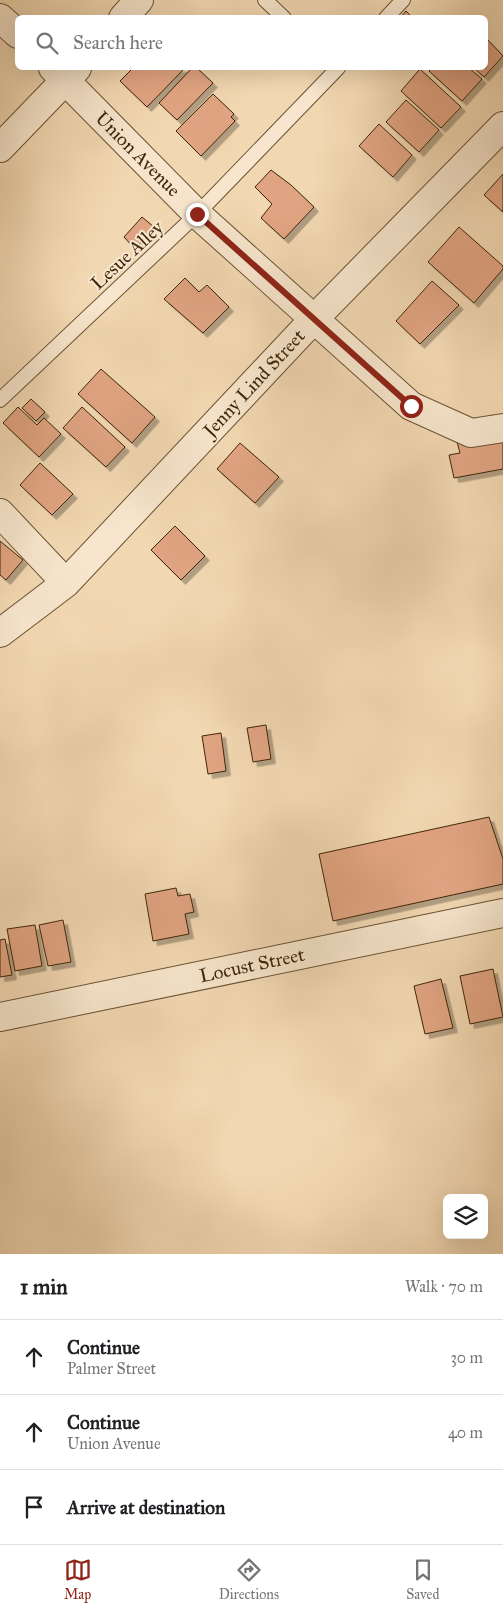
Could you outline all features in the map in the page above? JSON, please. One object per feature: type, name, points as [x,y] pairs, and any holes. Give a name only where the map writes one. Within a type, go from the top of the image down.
[{"type":"street","points":[[126,15],[139,0]]},
{"type":"street","points":[[0,18],[15,31]]},
{"type":"street","points":[[0,148],[65,72]]},
{"type":"street","name":"Union Avenue","points":[[65,72],[197,214],[411,406],[471,433],[503,428]]},
{"type":"street","name":"Jenny Lind Street","points":[[0,633],[66,583],[314,319],[503,126]]},
{"type":"street","points":[[0,513],[66,583]]},
{"type":"street","name":"Locust Street","points":[[0,1017],[503,913]]},
{"type":"lane","points":[[265,0],[281,15]]},
{"type":"lane","points":[[389,15],[403,0]]},
{"type":"lane","name":"Lesue Alley","points":[[0,400],[197,214],[335,70]]},
{"type":"building","points":[[488,40],[503,56],[484,77],[476,70],[488,70]]},
{"type":"building","points":[[131,70],[183,70],[147,107],[120,81]]},
{"type":"building","points":[[190,70],[199,70],[213,83],[177,120],[159,103]]},
{"type":"building","points":[[421,70],[461,107],[441,128],[401,91]]},
{"type":"building","points":[[471,70],[482,79],[462,101],[429,71]]},
{"type":"building","points":[[213,94],[234,114],[231,117],[235,121],[201,156],[176,131]]},
{"type":"building","points":[[406,100],[439,130],[419,152],[386,122]]},
{"type":"building","points":[[379,124],[412,155],[393,177],[359,146]]},
{"type":"building","points":[[271,170],[291,185],[314,207],[284,239],[261,218],[272,204],[255,187]]},
{"type":"building","points":[[503,174],[503,212],[484,195]]},
{"type":"building","points":[[142,217],[154,227],[135,249],[124,237]]},
{"type":"building","points":[[459,227],[503,266],[503,269],[474,303],[428,262]]},
{"type":"building","points":[[185,278],[199,292],[207,285],[229,307],[203,333],[164,299]]},
{"type":"building","points":[[432,281],[459,305],[420,344],[396,321]]},
{"type":"building","points":[[101,369],[155,417],[132,443],[78,394]]},
{"type":"building","points":[[31,399],[45,412],[36,421],[22,408]]},
{"type":"building","points":[[18,407],[37,425],[44,418],[61,434],[39,457],[3,423]]},
{"type":"building","points":[[82,407],[125,447],[106,467],[63,428]]},
{"type":"building","points":[[503,433],[503,469],[454,478],[449,455],[460,453],[457,442]]},
{"type":"building","points":[[240,443],[279,477],[255,503],[217,469]]},
{"type":"building","points":[[40,463],[73,494],[52,515],[20,485]]},
{"type":"building","points":[[175,526],[205,556],[181,580],[151,550]]},
{"type":"building","points":[[0,541],[23,560],[6,580],[0,575]]},
{"type":"building","points":[[266,725],[271,759],[253,762],[247,728]]},
{"type":"building","points":[[221,733],[226,771],[208,774],[202,736]]},
{"type":"building","points":[[489,817],[503,859],[503,884],[333,921],[319,854]]},
{"type":"building","points":[[176,888],[178,896],[190,894],[194,912],[185,914],[189,934],[153,941],[145,894]]},
{"type":"building","points":[[63,920],[71,962],[48,966],[39,925]]},
{"type":"building","points":[[35,925],[42,966],[15,971],[7,929]]},
{"type":"building","points":[[5,939],[12,975],[0,977],[0,940]]},
{"type":"building","points":[[493,969],[503,1017],[470,1024],[460,976]]},
{"type":"building","points":[[441,979],[453,1028],[425,1034],[414,986]]},
{"type":"route","points":[[197,214],[411,406]]}]
